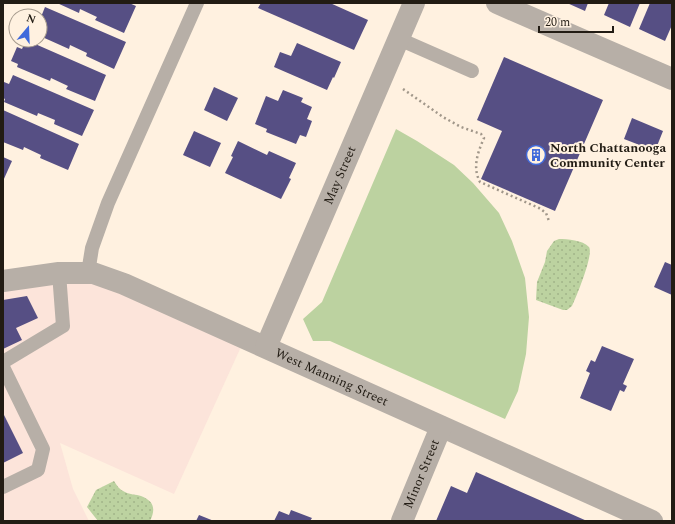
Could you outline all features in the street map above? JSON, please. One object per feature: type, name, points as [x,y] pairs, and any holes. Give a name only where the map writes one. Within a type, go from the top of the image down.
[{"type":"street","name":"May Street","points":[[266,347],[414,3]]},
{"type":"street","points":[[497,3],[672,79]]},
{"type":"street","name":"West Manning Street","points":[[3,281],[60,273],[92,274],[124,284],[652,521]]},
{"type":"street","name":"Minor Street","points":[[402,521],[441,427]]},
{"type":"lane","points":[[88,274],[92,248],[108,203],[198,3]]},
{"type":"lane","points":[[399,39],[472,71]]},
{"type":"lane","points":[[3,362],[63,326],[60,273]]},
{"type":"lane","points":[[3,367],[43,448],[38,470],[3,487]]},
{"type":"path","points":[[399,86],[442,117],[461,127],[481,134],[484,138],[476,164],[477,177],[480,182],[539,208],[546,213],[549,221]]},
{"type":"shaded area","points":[[93,273],[245,338],[174,494],[60,443],[73,489],[89,521],[3,521],[3,281]]},
{"type":"green space","points":[[396,129],[454,165],[473,183],[499,213],[512,241],[525,278],[529,317],[526,354],[518,391],[505,419],[330,341],[313,341],[303,319],[322,302]]},
{"type":"green space","points":[[559,239],[579,241],[589,247],[590,251],[587,267],[580,286],[572,306],[567,310],[563,310],[536,300],[537,282],[545,262],[547,251],[554,241]]},
{"type":"green space","points":[[114,481],[123,491],[149,500],[153,506],[153,513],[150,521],[98,521],[87,507],[96,490]]},
{"type":"building","points":[[57,3],[129,3],[136,6],[124,33],[95,20],[97,17],[80,9],[79,13]]},
{"type":"building","points":[[261,3],[330,3],[368,20],[354,50],[258,8]]},
{"type":"building","points":[[567,3],[588,3],[585,11]]},
{"type":"building","points":[[609,3],[640,3],[630,27],[604,15]]},
{"type":"building","points":[[650,3],[672,3],[672,25],[665,41],[639,29]]},
{"type":"building","points":[[48,8],[126,42],[114,69],[86,56],[87,53],[70,45],[69,49],[48,40]]},
{"type":"building","points":[[297,43],[341,62],[327,90],[274,67],[280,52],[291,56]]},
{"type":"building","points":[[17,48],[44,48],[106,75],[95,101],[66,89],[68,86],[51,78],[50,81],[17,67],[18,64],[11,61]]},
{"type":"building","name":"North Chattanooga Community Center","points":[[504,57],[603,100],[555,211],[481,179],[502,131],[477,120]]},
{"type":"building","points":[[13,75],[94,110],[82,136],[54,124],[55,120],[38,113],[37,116],[4,102],[4,82],[9,84]]},
{"type":"building","points":[[214,87],[238,98],[227,121],[204,110]]},
{"type":"building","points":[[283,90],[303,98],[301,102],[312,107],[307,119],[312,121],[306,137],[300,135],[296,144],[266,132],[267,129],[255,124],[266,96],[278,101]]},
{"type":"building","points":[[3,110],[79,144],[68,170],[40,158],[41,155],[24,147],[23,150],[3,142]]},
{"type":"building","points":[[632,118],[663,131],[655,151],[624,139]]},
{"type":"building","points":[[194,131],[221,143],[210,167],[183,155]]},
{"type":"building","points":[[238,141],[267,155],[269,151],[296,163],[289,178],[291,179],[281,199],[225,173],[233,157],[231,156]]},
{"type":"building","points":[[3,157],[12,161],[3,181]]},
{"type":"building","points":[[665,262],[672,265],[672,295],[654,287]]},
{"type":"building","points":[[27,296],[38,318],[16,328],[22,340],[3,349],[3,300]]},
{"type":"building","points":[[602,346],[634,359],[623,384],[627,386],[624,392],[620,390],[611,411],[580,398],[590,373],[586,371],[591,360],[595,362]]},
{"type":"building","points":[[3,413],[23,453],[3,463]]},
{"type":"building","points":[[476,472],[587,521],[436,521],[451,486],[467,493]]},
{"type":"building","points":[[291,510],[312,518],[310,521],[274,521],[279,511],[289,515]]},
{"type":"building","points":[[199,515],[214,521],[196,521]]},
{"type":"place","name":"North Chattanooga Community Center","points":[[536,155]]}]
